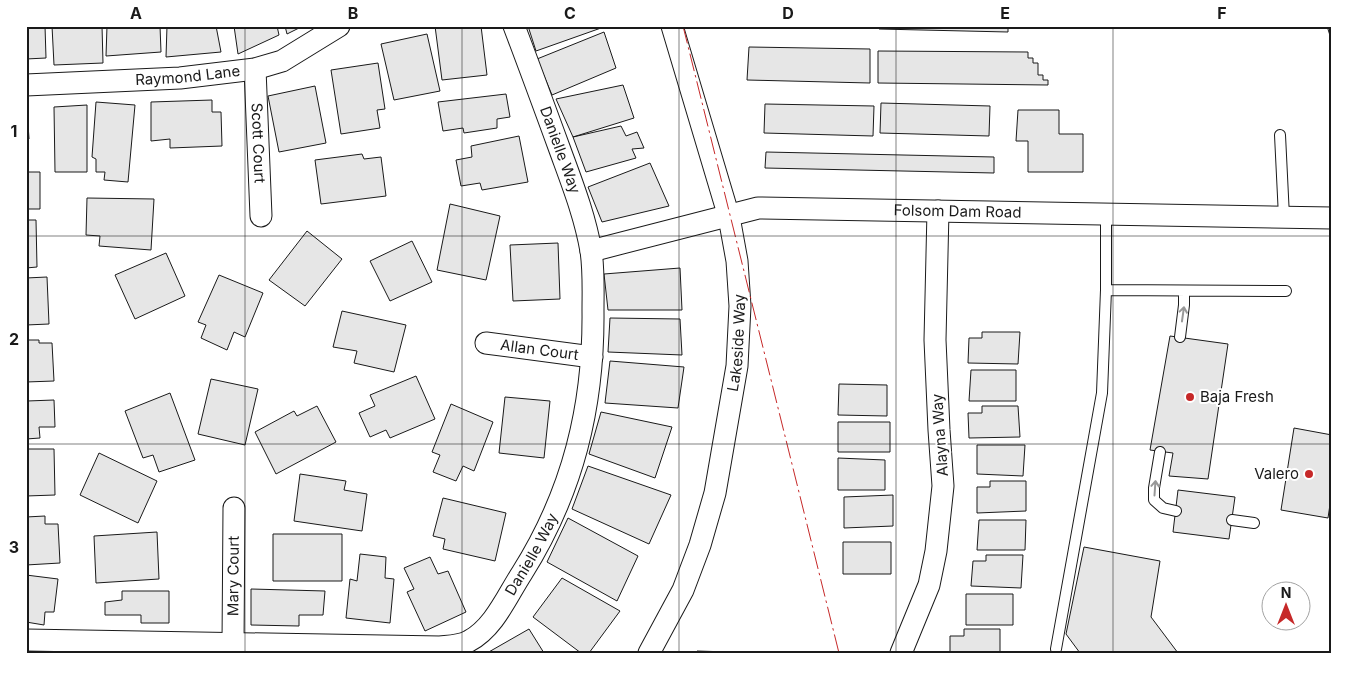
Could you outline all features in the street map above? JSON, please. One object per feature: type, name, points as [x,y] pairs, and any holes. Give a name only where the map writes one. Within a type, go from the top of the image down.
[{"type":"street","name":"Raymond Lane","points":[[26,85],[180,78],[255,69],[282,61],[339,26]]},
{"type":"street","name":"Danielle Way","points":[[26,640],[440,647],[468,642],[480,634],[490,623],[531,559],[562,498],[586,415],[592,357],[593,282],[590,251],[580,205],[514,26]]},
{"type":"street","name":"Lakeside Way","points":[[649,653],[683,590],[700,545],[715,493],[737,366],[740,306],[737,261],[729,217],[672,26]]},
{"type":"street","name":"Scott Court","points":[[255,69],[262,216]]},
{"type":"street","name":"Folsom Dam Road","points":[[590,251],[729,217],[758,208],[1332,218]]},
{"type":"street","name":"Alayna Way","points":[[901,653],[929,584],[936,551],[943,486],[935,340],[938,211]]},
{"type":"street","name":"Allan Court","points":[[486,343],[592,357]]},
{"type":"street","name":"Mary Court","points":[[233,644],[234,508]]},
{"type":"lane","points":[[1280,135],[1284,218]]},
{"type":"lane","points":[[1056,649],[1102,393],[1106,290],[1106,214]]},
{"type":"lane","points":[[1106,290],[1286,291]]},
{"type":"lane","points":[[1180,337],[1184,290]]},
{"type":"lane","points":[[1160,452],[1154,500],[1163,508],[1176,511]]},
{"type":"lane","points":[[1232,520],[1254,523]]},
{"type":"building","points":[[26,26],[45,26],[46,58],[26,59]]},
{"type":"building","points":[[52,26],[102,26],[103,63],[54,65]]},
{"type":"building","points":[[107,26],[160,26],[161,52],[106,56]]},
{"type":"building","points":[[167,26],[216,26],[221,52],[166,57]]},
{"type":"building","points":[[234,26],[277,26],[279,35],[238,54]]},
{"type":"building","points":[[285,26],[303,26],[287,34]]},
{"type":"building","points":[[435,26],[481,26],[487,75],[442,80]]},
{"type":"building","points":[[528,26],[600,26],[601,28],[536,51]]},
{"type":"building","points":[[730,26],[870,26],[870,28]]},
{"type":"building","points":[[879,26],[1008,26],[1008,32],[879,29]]},
{"type":"building","points":[[1327,26],[1332,26],[1332,42]]},
{"type":"building","points":[[604,32],[616,68],[552,95],[537,59]]},
{"type":"building","points":[[427,34],[440,91],[394,100],[381,44]]},
{"type":"building","points":[[749,47],[870,49],[870,83],[747,80]]},
{"type":"building","points":[[878,51],[1028,52],[1028,58],[1033,58],[1033,63],[1038,63],[1038,75],[1043,75],[1043,80],[1048,80],[1048,85],[878,83]]},
{"type":"building","points":[[378,63],[385,109],[377,110],[380,128],[341,134],[331,70]]},
{"type":"building","points":[[623,85],[634,118],[573,137],[556,99]]},
{"type":"building","points":[[315,86],[326,143],[279,152],[268,96]]},
{"type":"building","points":[[506,94],[510,117],[497,119],[497,128],[464,133],[463,128],[443,131],[438,102]]},
{"type":"building","points":[[212,100],[212,112],[221,112],[222,146],[170,148],[170,139],[151,141],[151,102]]},
{"type":"building","points":[[96,102],[135,105],[128,182],[104,180],[105,172],[96,172],[96,159],[92,157]]},
{"type":"building","points":[[881,103],[990,106],[989,136],[880,133]]},
{"type":"building","points":[[765,104],[874,106],[873,136],[764,133]]},
{"type":"building","points":[[87,105],[87,172],[55,172],[54,107]]},
{"type":"building","points":[[27,109],[29,139],[26,139]]},
{"type":"building","points":[[1018,110],[1059,110],[1059,134],[1083,134],[1083,172],[1028,172],[1028,141],[1016,141]]},
{"type":"building","points":[[621,126],[626,136],[637,132],[644,148],[632,149],[636,158],[586,172],[573,137]]},
{"type":"building","points":[[519,136],[528,182],[482,190],[480,183],[461,186],[456,160],[472,157],[471,146]]},
{"type":"building","points":[[766,152],[994,157],[994,173],[765,168]]},
{"type":"building","points":[[362,154],[364,159],[381,157],[386,196],[321,204],[315,160]]},
{"type":"building","points":[[650,163],[669,206],[602,222],[588,187]]},
{"type":"building","points":[[26,172],[40,172],[40,209],[26,209]]},
{"type":"building","points":[[87,198],[154,199],[151,250],[99,246],[100,236],[86,235]]},
{"type":"building","points":[[450,204],[500,216],[486,280],[437,270]]},
{"type":"building","points":[[26,220],[36,220],[37,267],[26,268]]},
{"type":"building","points":[[307,231],[342,259],[305,306],[269,280]]},
{"type":"building","points":[[412,241],[432,282],[390,301],[370,261]]},
{"type":"building","points":[[558,243],[560,299],[513,301],[510,245]]},
{"type":"building","points":[[166,253],[185,296],[135,319],[115,275]]},
{"type":"building","points":[[680,268],[682,310],[608,310],[604,274]]},
{"type":"building","points":[[219,275],[263,293],[245,337],[234,332],[227,350],[201,338],[206,325],[198,322]]},
{"type":"building","points":[[47,277],[49,324],[26,325],[26,278]]},
{"type":"building","points":[[342,311],[406,325],[394,372],[354,363],[357,351],[333,347]]},
{"type":"building","points":[[610,318],[680,319],[682,355],[608,352]]},
{"type":"building","points":[[982,332],[1020,332],[1018,364],[968,363],[969,338],[982,338]]},
{"type":"building","name":"Baja Fresh","points":[[1170,336],[1228,344],[1208,479],[1169,476],[1173,453],[1150,450]]},
{"type":"building","points":[[26,340],[52,343],[54,381],[26,382]]},
{"type":"building","points":[[610,361],[684,367],[678,408],[605,403]]},
{"type":"building","points":[[971,370],[1016,370],[1016,401],[969,401]]},
{"type":"building","points":[[416,376],[435,419],[390,438],[386,430],[370,437],[359,413],[375,406],[370,395]]},
{"type":"building","points":[[211,379],[258,389],[245,445],[198,434]]},
{"type":"building","points":[[839,384],[887,385],[887,416],[838,415]]},
{"type":"building","points":[[26,393],[27,401],[54,400],[55,427],[39,427],[40,438],[26,439]]},
{"type":"building","points":[[170,393],[195,460],[159,472],[153,455],[143,458],[125,411]]},
{"type":"building","points":[[505,397],[550,401],[544,458],[499,453]]},
{"type":"building","points":[[451,404],[493,422],[474,471],[463,466],[456,481],[433,472],[440,455],[432,452]]},
{"type":"building","points":[[317,406],[336,442],[276,474],[255,432],[294,411],[297,416]]},
{"type":"building","points":[[982,406],[1018,406],[1020,437],[969,438],[968,413],[982,413]]},
{"type":"building","points":[[601,412],[672,427],[655,478],[589,454]]},
{"type":"building","points":[[838,422],[890,422],[890,452],[838,452]]},
{"type":"building","points":[[1294,428],[1332,435],[1332,491],[1328,518],[1281,510]]},
{"type":"building","points":[[977,445],[1025,445],[1023,476],[977,474]]},
{"type":"building","points":[[26,449],[54,449],[55,495],[26,496]]},
{"type":"building","points":[[99,453],[157,481],[138,523],[80,495]]},
{"type":"building","points":[[838,458],[885,460],[885,490],[838,490]]},
{"type":"building","points":[[588,466],[671,495],[649,544],[572,509]]},
{"type":"building","points":[[300,474],[346,481],[344,490],[367,494],[362,531],[294,521]]},
{"type":"building","points":[[990,481],[1026,481],[1026,511],[977,513],[977,487],[990,487]]},
{"type":"building","points":[[1178,490],[1235,497],[1229,539],[1173,532]]},
{"type":"building","points":[[893,495],[893,526],[844,528],[844,497]]},
{"type":"building","points":[[443,498],[506,513],[495,561],[443,549],[445,539],[433,536]]},
{"type":"building","points":[[45,516],[45,524],[58,524],[60,563],[26,565],[26,517]]},
{"type":"building","points":[[568,518],[638,556],[617,601],[547,562]]},
{"type":"building","points":[[979,520],[1026,520],[1025,550],[977,550]]},
{"type":"building","points":[[157,532],[159,579],[96,583],[94,536]]},
{"type":"building","points":[[273,534],[342,534],[342,581],[273,581]]},
{"type":"building","points":[[843,542],[891,542],[891,574],[843,574]]},
{"type":"building","points":[[1084,547],[1160,561],[1151,617],[1178,653],[1080,653],[1066,634]]},
{"type":"building","points":[[360,554],[386,557],[385,578],[394,579],[390,623],[346,618],[350,579],[357,581]]},
{"type":"building","points":[[986,555],[1023,555],[1021,588],[971,586],[973,561],[986,561]]},
{"type":"building","points":[[430,557],[438,574],[448,571],[466,612],[425,631],[407,592],[414,589],[404,568]]},
{"type":"building","points":[[26,575],[58,579],[54,612],[45,612],[44,625],[26,622]]},
{"type":"building","points":[[562,578],[620,611],[589,653],[581,653],[533,617]]},
{"type":"building","points":[[251,589],[325,591],[323,615],[299,615],[299,626],[251,625]]},
{"type":"building","points":[[122,591],[169,591],[169,623],[141,623],[141,615],[105,615],[105,602],[122,600]]},
{"type":"building","points":[[966,594],[1013,594],[1013,625],[966,625]]},
{"type":"building","points":[[529,629],[544,653],[487,653]]},
{"type":"building","points":[[964,629],[1000,629],[1000,653],[950,653],[950,636],[964,636]]},
{"type":"building","points":[[697,651],[729,652],[729,653],[697,653]]},
{"type":"power","points":[[683,26],[839,653]]},
{"type":"place","name":"Baja Fresh","points":[[1190,397]]},
{"type":"place","name":"Valero","points":[[1309,474]]}]
